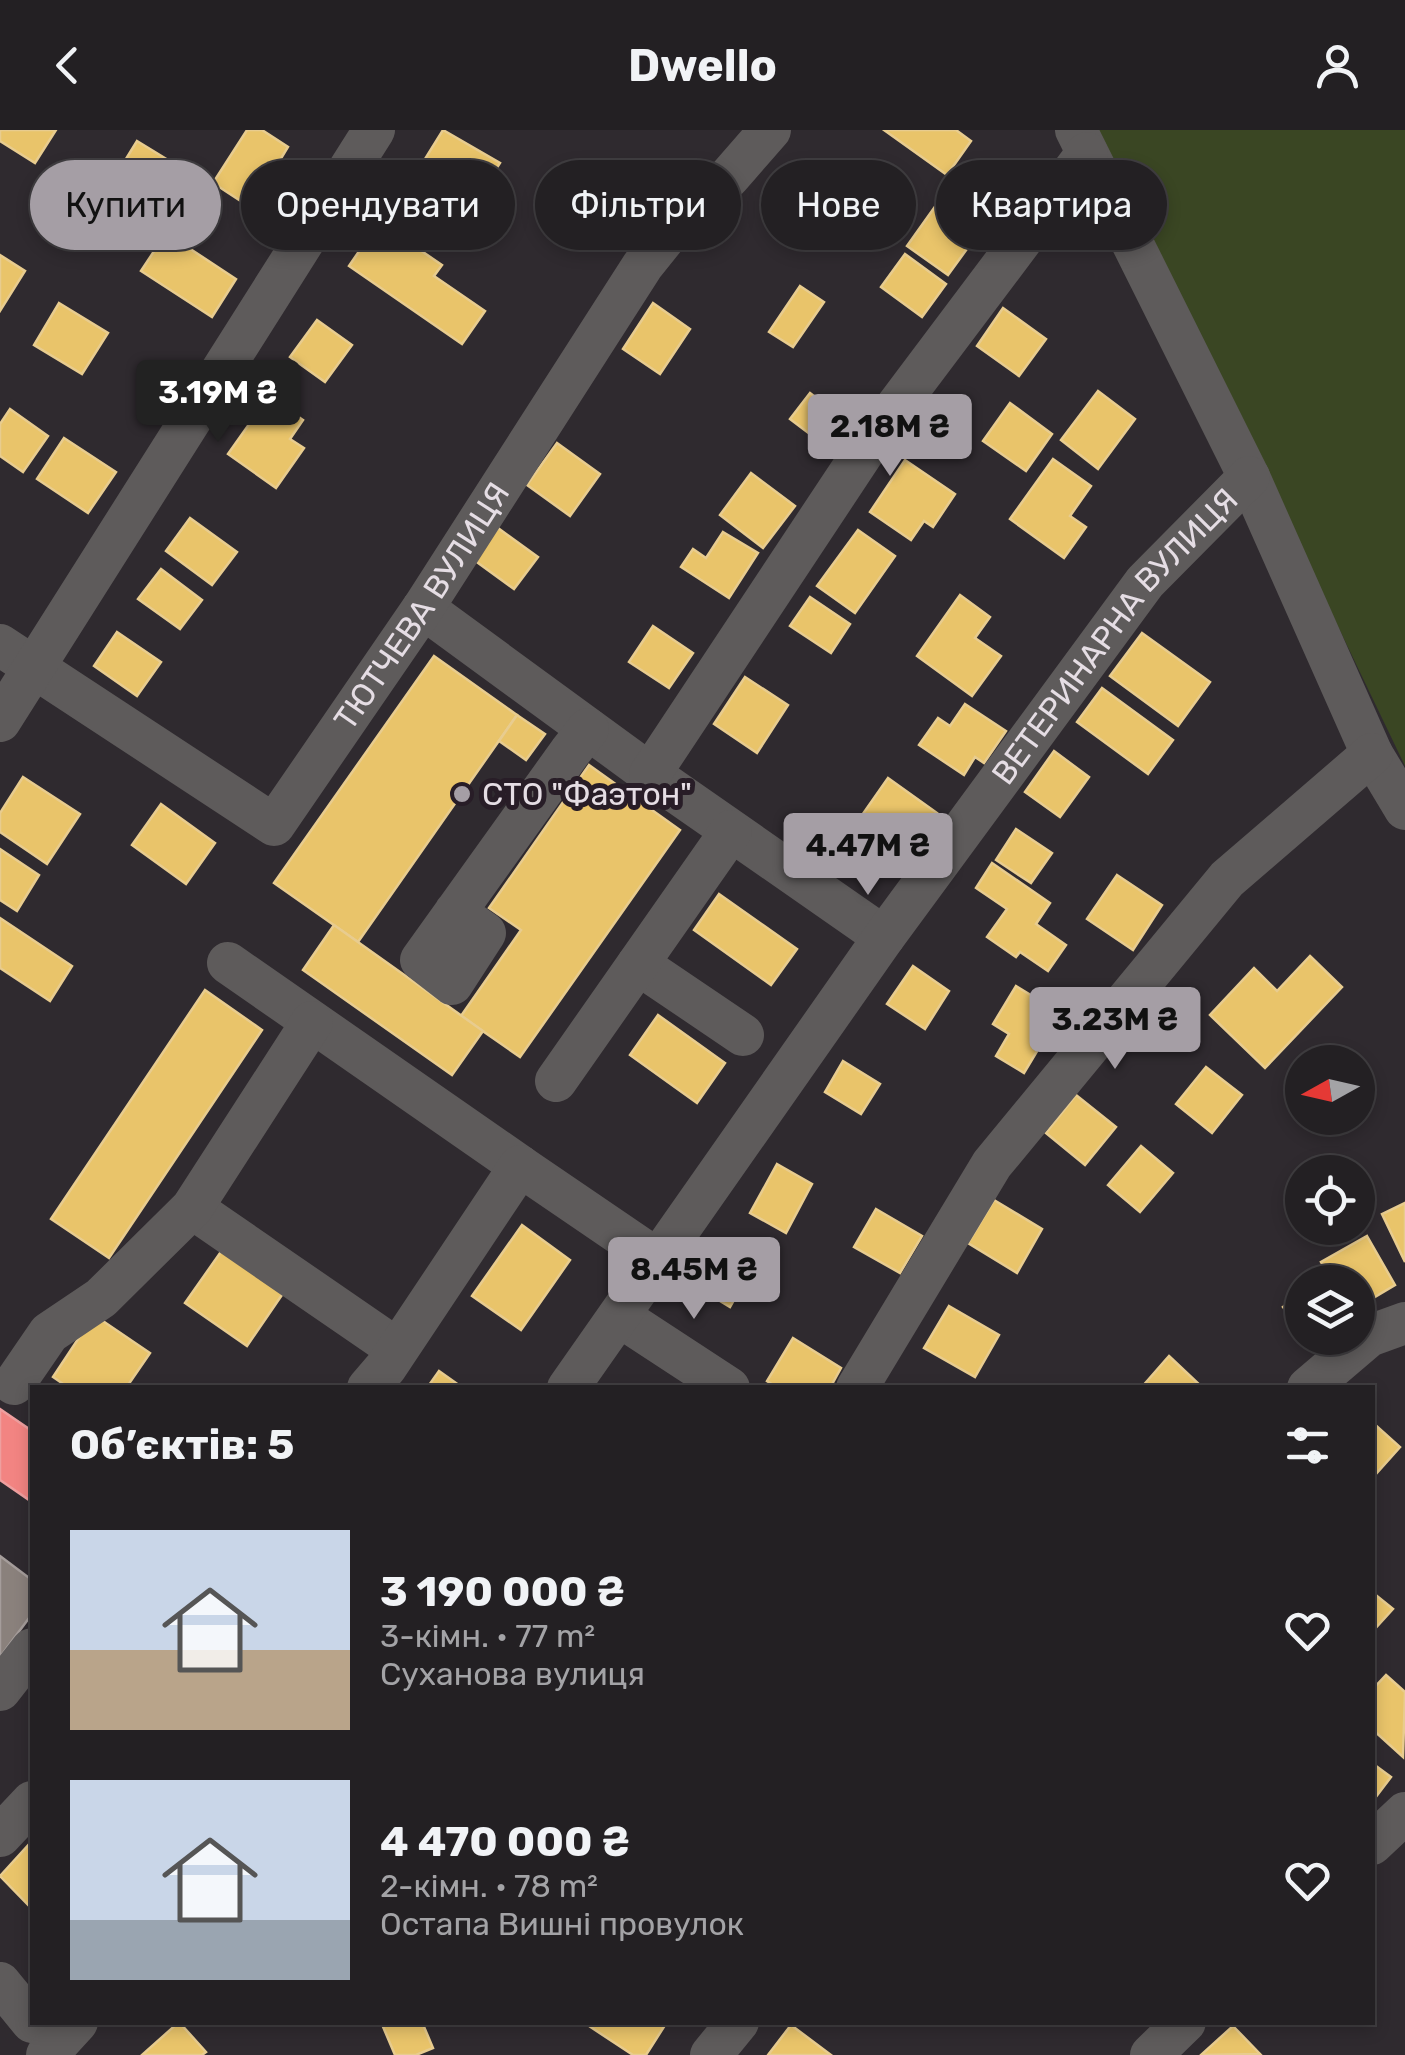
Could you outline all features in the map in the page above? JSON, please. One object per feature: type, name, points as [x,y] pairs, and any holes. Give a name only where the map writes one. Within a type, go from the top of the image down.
[{"type":"street","points":[[0,721],[17,657],[374,130]]},
{"type":"street","name":"ТЮТЧЕВА ВУЛИЦЯ","points":[[17,657],[274,825],[424,608],[643,265],[680,220],[729,177],[770,130]]},
{"type":"street","points":[[650,774],[872,439],[1082,141],[1249,478],[1372,754],[1405,808]]},
{"type":"street","name":"ВЕТЕРИНАРНА ВУЛИЦЯ","points":[[570,1385],[884,938],[1145,582],[1249,478]]},
{"type":"street","points":[[424,608],[650,774],[884,938]]},
{"type":"street","points":[[456,912],[588,729]]},
{"type":"street","points":[[859,1385],[992,1164],[1228,879],[1372,754]]},
{"type":"street","points":[[556,1081],[731,831]]},
{"type":"street","points":[[228,963],[658,1260]]},
{"type":"street","points":[[638,964],[744,1036]]},
{"type":"street","points":[[14,1384],[49,1333],[101,1298],[192,1208],[312,1022]]},
{"type":"street","points":[[370,1385],[520,1166]]},
{"type":"street","points":[[192,1208],[397,1349]]},
{"type":"street","points":[[619,1316],[724,1385]]},
{"type":"street","points":[[1312,1385],[1369,1336],[1405,1322]]},
{"type":"street","points":[[0,1690],[30,1652]]},
{"type":"street","points":[[0,1836],[30,1804]]},
{"type":"street","points":[[1375,1841],[1405,1813]]},
{"type":"street","points":[[0,1982],[30,2014]]},
{"type":"street","points":[[711,2055],[736,2025]]},
{"type":"street","points":[[1151,2055],[1182,2025]]},
{"type":"green space","points":[[1092,130],[1405,130],[1405,766],[1152,250],[1167,250],[1167,160],[1107,160]]},
{"type":"building: Житло","points":[[0,130],[56,130],[37,160],[30,160],[0,141]]},
{"type":"building: Житло","points":[[247,130],[262,130],[288,147],[280,160],[241,160],[241,201],[221,188],[221,171]]},
{"type":"building: Житло","points":[[443,130],[495,160],[424,160]]},
{"type":"building: Житло","points":[[884,130],[956,130],[971,141],[958,160],[936,160],[936,167]]},
{"type":"building: Житло","points":[[137,141],[168,160],[125,160]]},
{"type":"building: Житло","points":[[936,205],[936,250],[966,250],[948,275],[913,250],[916,250],[916,233]]},
{"type":"building: Житло","points":[[155,250],[192,250],[236,279],[212,317],[141,271]]},
{"type":"building: Житло","points":[[360,250],[420,250],[442,265],[434,276],[485,311],[462,344],[349,266]]},
{"type":"building: Житло","points":[[905,254],[946,284],[922,317],[881,287]]},
{"type":"building: Житло","points":[[0,255],[25,271],[0,311]]},
{"type":"building: Житло","points":[[800,286],[824,302],[793,347],[769,332]]},
{"type":"building: Житло","points":[[59,303],[108,333],[82,374],[34,345]]},
{"type":"building: Житло","points":[[653,303],[690,329],[660,374],[623,349]]},
{"type":"building: Житло","points":[[1003,308],[1046,339],[1019,376],[977,346]]},
{"type":"building: Житло","points":[[317,320],[352,345],[325,382],[290,357]]},
{"type":"building: Житло","points":[[1098,391],[1135,419],[1098,469],[1061,440]]},
{"type":"building: Житло","points":[[810,393],[850,424],[831,450],[790,419]]},
{"type":"building: Житло","points":[[269,396],[303,420],[290,439],[304,448],[276,488],[228,454]]},
{"type":"building: Житло","points":[[1010,403],[1052,434],[1026,471],[983,441]]},
{"type":"building: Житло","points":[[10,409],[48,436],[23,472],[0,456],[0,424]]},
{"type":"building: Житло","points":[[64,438],[116,472],[88,513],[37,479]]},
{"type":"building: Житло","points":[[557,443],[600,474],[570,516],[527,485]]},
{"type":"building: Житло","points":[[1053,459],[1091,486],[1070,516],[1086,527],[1064,558],[1010,519]]},
{"type":"building: Житло","points":[[905,460],[955,494],[933,527],[924,521],[911,540],[870,512]]},
{"type":"building: Житло","points":[[751,473],[795,506],[763,548],[720,515]]},
{"type":"building: Житло","points":[[190,518],[237,552],[212,585],[166,551]]},
{"type":"building: Житло","points":[[498,528],[538,557],[514,589],[474,560]]},
{"type":"building: Житло","points":[[858,530],[895,556],[855,613],[817,586]]},
{"type":"building: Житло","points":[[723,532],[758,553],[729,598],[681,567],[693,549],[706,558]]},
{"type":"building: Житло","points":[[161,569],[202,600],[180,629],[138,599]]},
{"type":"building: Житло","points":[[960,595],[990,617],[975,638],[1001,656],[972,696],[917,656]]},
{"type":"building: Житло","points":[[810,597],[850,624],[831,653],[790,626]]},
{"type":"building: Житло","points":[[653,626],[693,653],[669,688],[629,662]]},
{"type":"building: Житло","points":[[117,632],[161,662],[137,696],[94,666]]},
{"type":"building: Житло","points":[[1142,633],[1210,682],[1178,726],[1110,676]]},
{"type":"building: Житло","points":[[434,656],[517,715],[358,942],[274,883]]},
{"type":"building: Житло","points":[[745,677],[788,705],[757,753],[714,724]]},
{"type":"building: Житло","points":[[1102,688],[1173,740],[1148,774],[1077,722]]},
{"type":"building: Житло","points":[[965,704],[1006,731],[984,763],[975,757],[964,775],[919,745],[938,718],[950,726]]},
{"type":"building: Житло","points":[[517,715],[545,734],[526,760],[499,741]]},
{"type":"building: Житло","points":[[1054,751],[1089,777],[1060,817],[1025,792]]},
{"type":"building: Житло","points":[[589,765],[680,830],[520,1057],[461,1016],[521,930],[489,908]]},
{"type":"building: Житло","points":[[23,777],[80,814],[47,864],[0,832],[0,813]]},
{"type":"building: Житло","points":[[888,778],[937,813],[893,875],[844,841]]},
{"type":"building: Житло","points":[[161,804],[215,843],[186,884],[132,845]]},
{"type":"building: Житло","points":[[1016,829],[1052,853],[1031,883],[996,860]]},
{"type":"building: Житло","points":[[0,849],[39,875],[17,911],[0,900]]},
{"type":"building: Житло","points":[[992,863],[1050,903],[1036,924],[1066,945],[1048,971],[1020,952],[1016,957],[987,937],[1007,909],[976,888]]},
{"type":"building: Житло","points":[[1117,875],[1162,905],[1133,950],[1087,919]]},
{"type":"building: Житло","points":[[719,894],[797,949],[771,985],[694,930]]},
{"type":"building: Житло","points":[[0,918],[72,966],[50,1001],[0,968]]},
{"type":"building: Житло","points":[[334,925],[483,1031],[452,1075],[303,970]]},
{"type":"building: Житло","points":[[1310,956],[1342,987],[1265,1068],[1210,1015],[1254,968],[1277,991]]},
{"type":"building: Житло","points":[[913,966],[949,991],[925,1029],[887,1004]]},
{"type":"building: Житло","points":[[1016,986],[1060,1013],[1024,1073],[996,1056],[1009,1034],[993,1024]]},
{"type":"building: Житло","points":[[205,990],[262,1030],[109,1258],[51,1219]]},
{"type":"building: Житло","points":[[658,1015],[725,1063],[697,1103],[630,1055]]},
{"type":"building: Житло","points":[[843,1061],[880,1084],[861,1114],[825,1092]]},
{"type":"building: Житло","points":[[1206,1067],[1242,1095],[1212,1133],[1176,1104]]},
{"type":"building: Житло","points":[[1076,1095],[1116,1127],[1085,1165],[1046,1133]]},
{"type":"building: Житло","points":[[1141,1146],[1173,1173],[1140,1212],[1108,1185]]},
{"type":"building: Житло","points":[[777,1164],[812,1184],[786,1233],[750,1213]]},
{"type":"building: Житло","points":[[994,1200],[1042,1229],[1017,1273],[968,1243]]},
{"type":"building: Житло","points":[[1405,1203],[1405,1262],[1382,1214]]},
{"type":"building: Житло","points":[[876,1209],[922,1236],[900,1273],[854,1247]]},
{"type":"building: Житло","points":[[522,1225],[570,1260],[521,1330],[472,1296]]},
{"type":"building: Житло","points":[[1351,1245],[1372,1245],[1395,1285],[1375,1297],[1375,1265],[1321,1262]]},
{"type":"building: Житло","points":[[225,1246],[286,1289],[247,1346],[185,1303]]},
{"type":"building: Житло","points":[[713,1251],[749,1274],[730,1307],[692,1284]]},
{"type":"building: Житло","points":[[949,1306],[999,1335],[975,1377],[924,1348]]},
{"type":"building: Житло","points":[[94,1315],[150,1353],[128,1385],[65,1385],[53,1377]]},
{"type":"building: Житло","points":[[793,1338],[841,1368],[832,1385],[773,1385],[767,1381]]},
{"type":"building: Житло","points":[[1169,1356],[1200,1385],[1144,1385]]},
{"type":"building: Житло","points":[[439,1371],[459,1385],[429,1385]]},
{"type":"building: Житло","points":[[1375,1425],[1400,1447],[1375,1475]]},
{"type":"building: Житло","points":[[1375,1594],[1393,1609],[1375,1629]]},
{"type":"building: Житло","points":[[1386,1675],[1405,1692],[1403,1757],[1375,1732],[1375,1687]]},
{"type":"building: Житло","points":[[1375,1765],[1391,1777],[1375,1798]]},
{"type":"building: Житло","points":[[30,1843],[30,1907],[0,1876]]},
{"type":"building: Житло","points":[[176,2025],[182,2025],[206,2052],[202,2055],[142,2055]]},
{"type":"building: Житло","points":[[382,2025],[423,2025],[433,2048],[416,2055],[395,2055]]},
{"type":"building: Житло","points":[[665,2025],[646,2055],[633,2055],[589,2026]]},
{"type":"building: Житло","points":[[791,2025],[831,2055],[768,2055]]},
{"type":"building: Житло","points":[[1233,2026],[1260,2054],[1201,2055]]},
{"type":"building: Медицина","points":[[0,1409],[30,1430],[30,1501],[0,1480]]},
{"type":"building: Промзона","points":[[0,1556],[30,1578],[30,1617],[0,1657]]},
{"type":"place","name":"СТО \"Фаэтон\"","points":[[462,794]]}]
